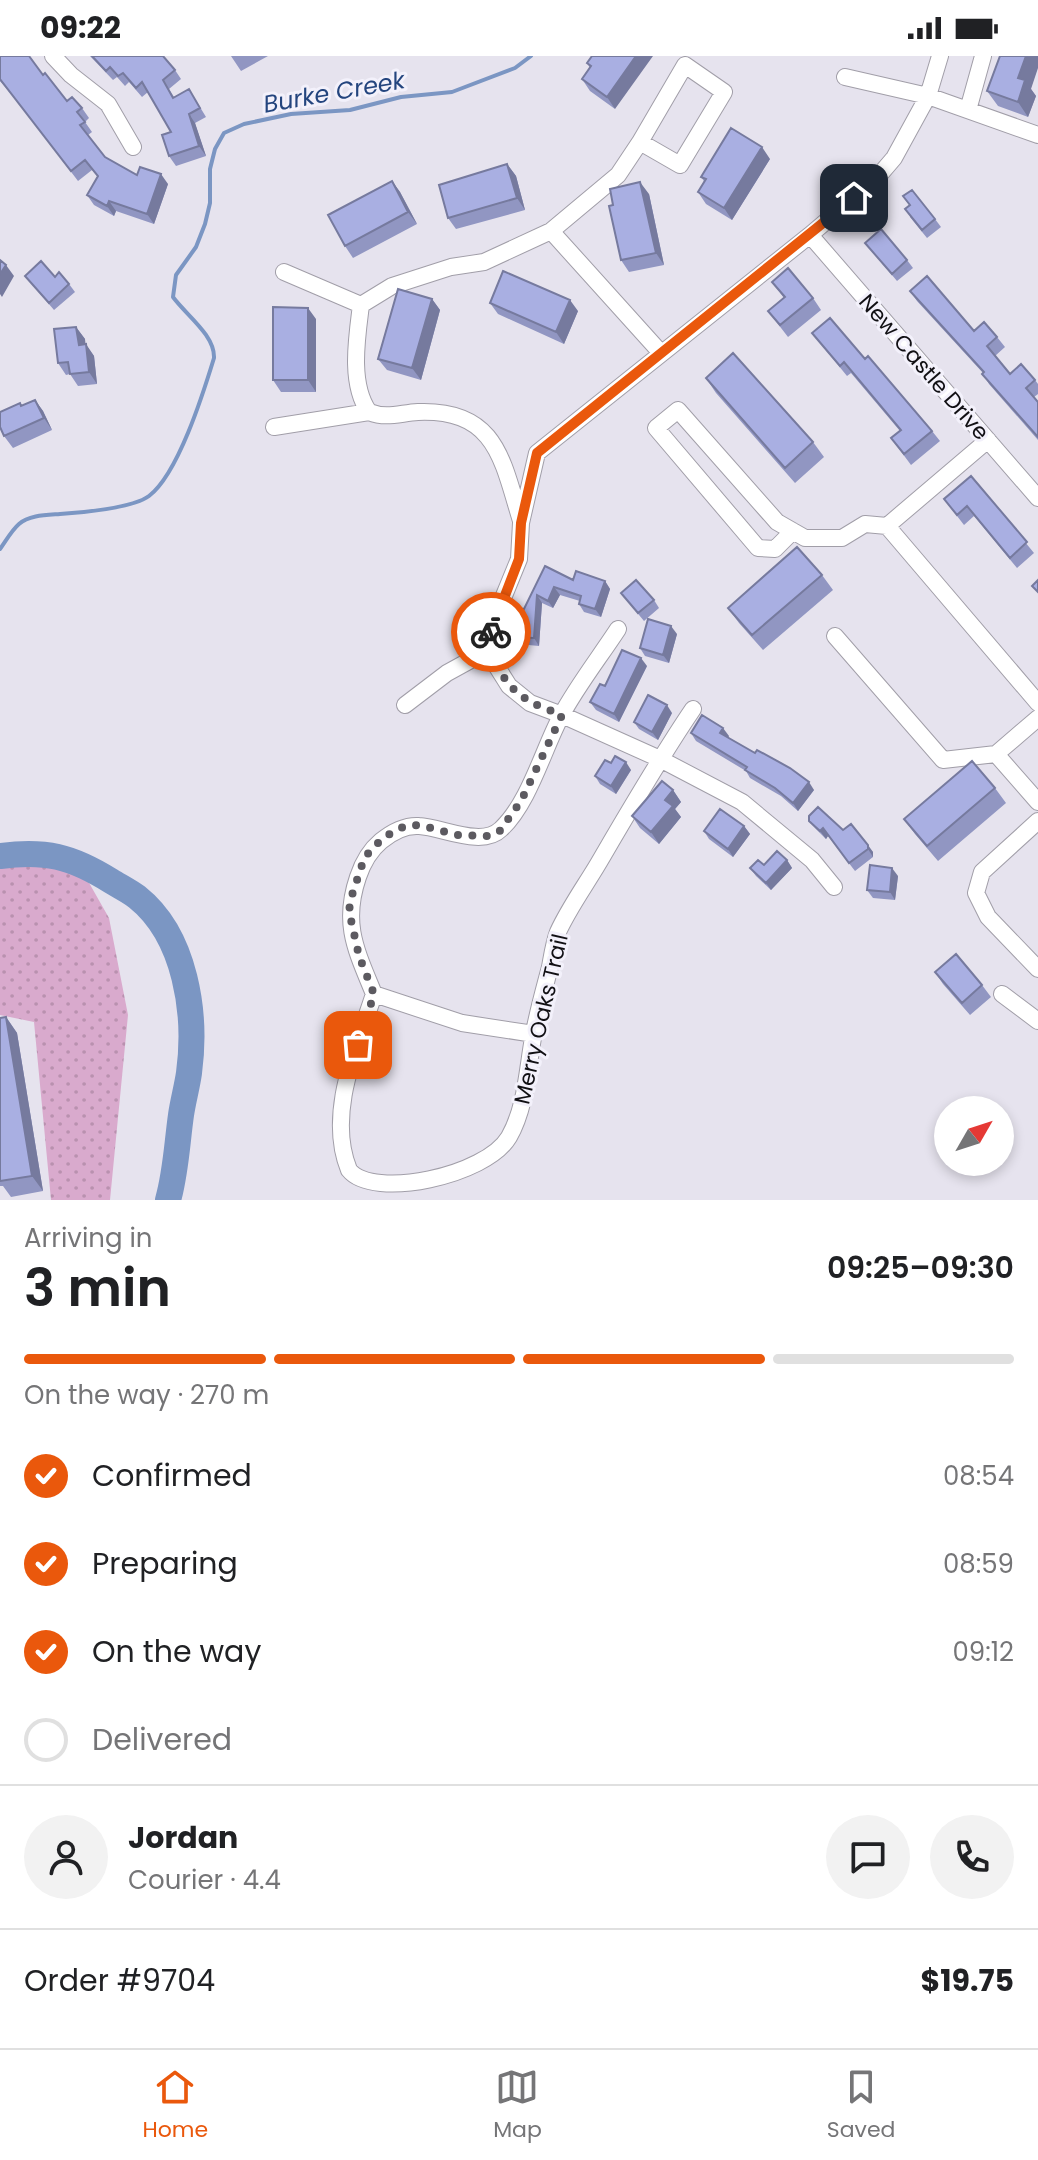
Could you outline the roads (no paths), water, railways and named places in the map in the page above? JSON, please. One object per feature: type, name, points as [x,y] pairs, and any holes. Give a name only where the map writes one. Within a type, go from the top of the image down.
[{"type":"street","points":[[53,56],[71,75],[108,104],[133,147]]},
{"type":"street","points":[[834,887],[812,860],[742,802],[703,779],[530,703],[509,686],[487,651],[492,625],[519,559],[521,523],[537,453],[876,179],[894,158],[928,96],[940,56]]},
{"type":"street","points":[[968,110],[983,56]]},
{"type":"street","points":[[369,412],[362,402],[358,383],[361,305],[392,286],[451,267],[484,262],[551,231],[618,175],[685,65],[724,92],[680,165],[640,142]]},
{"type":"street","points":[[845,77],[928,96],[1038,135]]},
{"type":"street","points":[[551,231],[661,353]]},
{"type":"street","name":"New Castle Drive","points":[[810,235],[1038,498]]},
{"type":"street","points":[[284,272],[361,305]]},
{"type":"street","points":[[793,531],[775,549],[758,548],[656,428],[678,410],[777,522],[793,531],[805,538],[842,538],[865,524],[887,526],[1038,703]]},
{"type":"street","points":[[274,427],[369,412],[382,417],[435,412],[461,417],[473,422],[493,441],[504,465],[521,523]]},
{"type":"street","points":[[887,526],[988,440]]},
{"type":"street","points":[[534,1034],[462,1023],[374,994],[359,956],[349,911],[351,898],[364,859],[372,848],[405,826],[419,825],[458,835],[487,836],[499,832],[521,801],[562,715],[618,629]]},
{"type":"street","points":[[835,636],[943,760],[996,754],[1038,718]]},
{"type":"street","points":[[405,705],[447,673],[487,651]]},
{"type":"street","name":"Merry Oaks Trail","points":[[374,994],[350,1070],[342,1116],[342,1136],[349,1169],[366,1190],[385,1194],[420,1193],[470,1173],[496,1154],[508,1137],[520,1109],[558,933],[660,759],[693,709]]},
{"type":"street","points":[[996,754],[1038,802]]},
{"type":"street","points":[[1038,821],[982,872],[976,893],[988,917],[1038,969]]},
{"type":"street","points":[[1002,994],[1038,1021]]},
{"type":"waterway","name":"Burke Creek","points":[[0,549],[23,521],[44,515],[131,504],[149,496],[170,470],[188,432],[214,358],[205,333],[173,297],[176,275],[196,247],[205,224],[210,203],[210,169],[215,149],[224,133],[244,124],[291,114],[350,110],[401,97],[452,92],[515,68],[531,56]]},
{"type":"waterway","points":[[0,856],[44,855],[83,866],[137,897],[154,913],[167,933],[184,978],[191,1026],[189,1073],[168,1200]]}]
